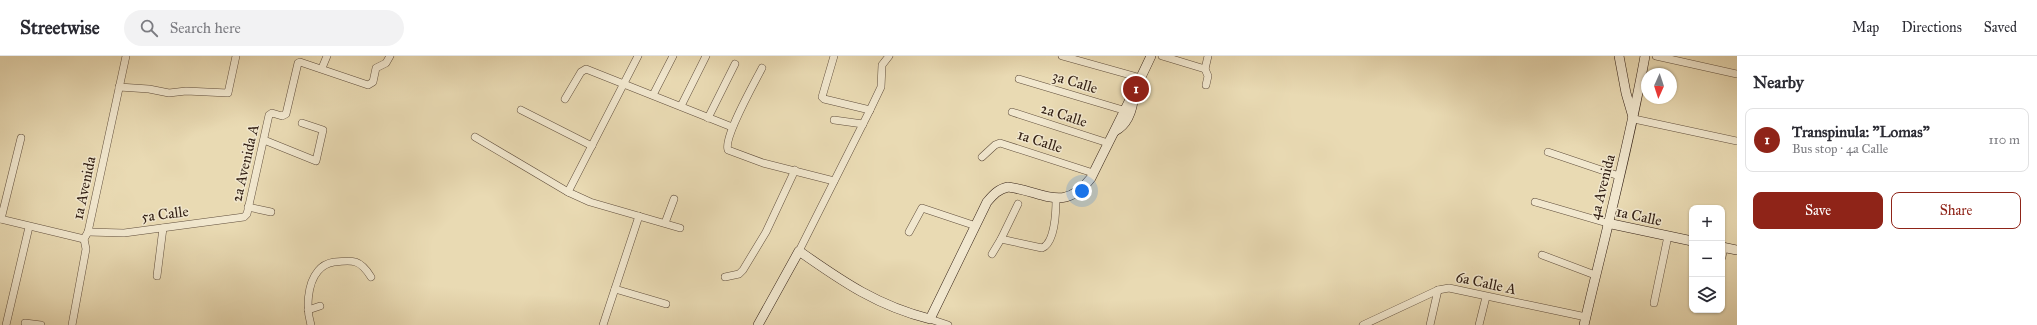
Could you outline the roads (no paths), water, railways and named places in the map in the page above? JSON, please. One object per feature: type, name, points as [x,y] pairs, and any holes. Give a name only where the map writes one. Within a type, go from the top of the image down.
[{"type":"street","name":"1a Avenida","points":[[72,325],[86,249],[86,235],[126,56]]},
{"type":"street","points":[[120,84],[169,93],[192,91],[228,93],[236,56]]},
{"type":"street","points":[[327,56],[322,68],[368,85],[373,82],[376,68],[386,62],[390,56]]},
{"type":"street","points":[[568,192],[625,84],[638,56]]},
{"type":"street","points":[[653,95],[673,56]]},
{"type":"street","points":[[681,106],[706,56]]},
{"type":"street","points":[[834,56],[830,76],[822,97],[824,99],[870,110]]},
{"type":"street","points":[[758,325],[799,251],[870,110],[881,87],[882,65],[889,56]]},
{"type":"street","points":[[1062,56],[1141,78]]},
{"type":"street","points":[[930,319],[987,202],[1001,189],[1013,188],[1056,199],[1067,197],[1078,192],[1093,173],[1151,56]]},
{"type":"street","points":[[1162,56],[1204,69],[1208,76],[1206,84]]},
{"type":"street","points":[[1204,69],[1208,56]]},
{"type":"street","points":[[1619,56],[1626,93],[1634,119],[1737,141]]},
{"type":"street","name":"4a Avenida","points":[[1585,321],[1607,223],[1634,119],[1645,56]]},
{"type":"street","points":[[1656,56],[1737,74]]},
{"type":"street","name":"2a Avenida A","points":[[244,217],[248,207],[270,113],[282,116],[286,114],[299,62],[322,68]]},
{"type":"street","points":[[708,118],[735,64]]},
{"type":"street","points":[[762,68],[732,127],[727,144],[728,150],[763,163],[834,181]]},
{"type":"street","points":[[566,99],[584,69],[732,127]]},
{"type":"street","name":"3a Calle","points":[[1019,78],[1123,110]]},
{"type":"street","points":[[1115,131],[1123,126],[1131,112],[1134,92]]},
{"type":"street","points":[[521,110],[592,146]]},
{"type":"street","name":"2a Calle","points":[[1012,112],[1108,143]]},
{"type":"street","points":[[834,120],[863,124]]},
{"type":"street","points":[[264,140],[316,161],[323,129],[302,123]]},
{"type":"street","points":[[475,137],[568,192],[590,202],[680,228]]},
{"type":"street","points":[[1,219],[21,138]]},
{"type":"street","name":"1a Calle","points":[[982,157],[993,146],[1000,143],[1093,173]]},
{"type":"street","points":[[1548,152],[1619,176]]},
{"type":"street","points":[[725,277],[739,274],[743,270],[766,232],[795,170]]},
{"type":"street","points":[[665,223],[674,199]]},
{"type":"street","points":[[1001,239],[1040,248],[1045,247],[1054,227],[1056,199]]},
{"type":"street","name":"1a Calle","points":[[1535,202],[1607,223],[1689,240]]},
{"type":"street","points":[[992,254],[1018,204]]},
{"type":"street","points":[[248,207],[271,212]]},
{"type":"street","points":[[909,232],[923,208],[976,226]]},
{"type":"street","points":[[603,325],[638,216]]},
{"type":"street","name":"5a Calle","points":[[1,219],[29,227],[86,235],[163,228],[244,217]]},
{"type":"street","points":[[6,325],[29,227]]},
{"type":"street","points":[[157,276],[163,228]]},
{"type":"street","points":[[1654,303],[1668,236]]},
{"type":"street","points":[[1725,247],[1737,250]]},
{"type":"street","points":[[799,251],[857,291],[896,308],[948,325]]},
{"type":"street","points":[[1542,255],[1595,275]]},
{"type":"street","points":[[311,325],[308,310],[310,286],[317,271],[323,266],[340,260],[354,261],[366,268],[371,277]]},
{"type":"street","name":"6a Calle A","points":[[1363,325],[1438,290],[1450,288],[1585,321]]},
{"type":"street","points":[[615,289],[666,304]]},
{"type":"street","points":[[1430,325],[1438,290]]},
{"type":"street","points":[[1480,325],[1486,297]]},
{"type":"street","points":[[308,310],[320,306]]},
{"type":"street","points":[[25,323],[41,325]]},
{"type":"place","name":"Transpinula: \"Lomas\"","points":[[1136,89]]}]
